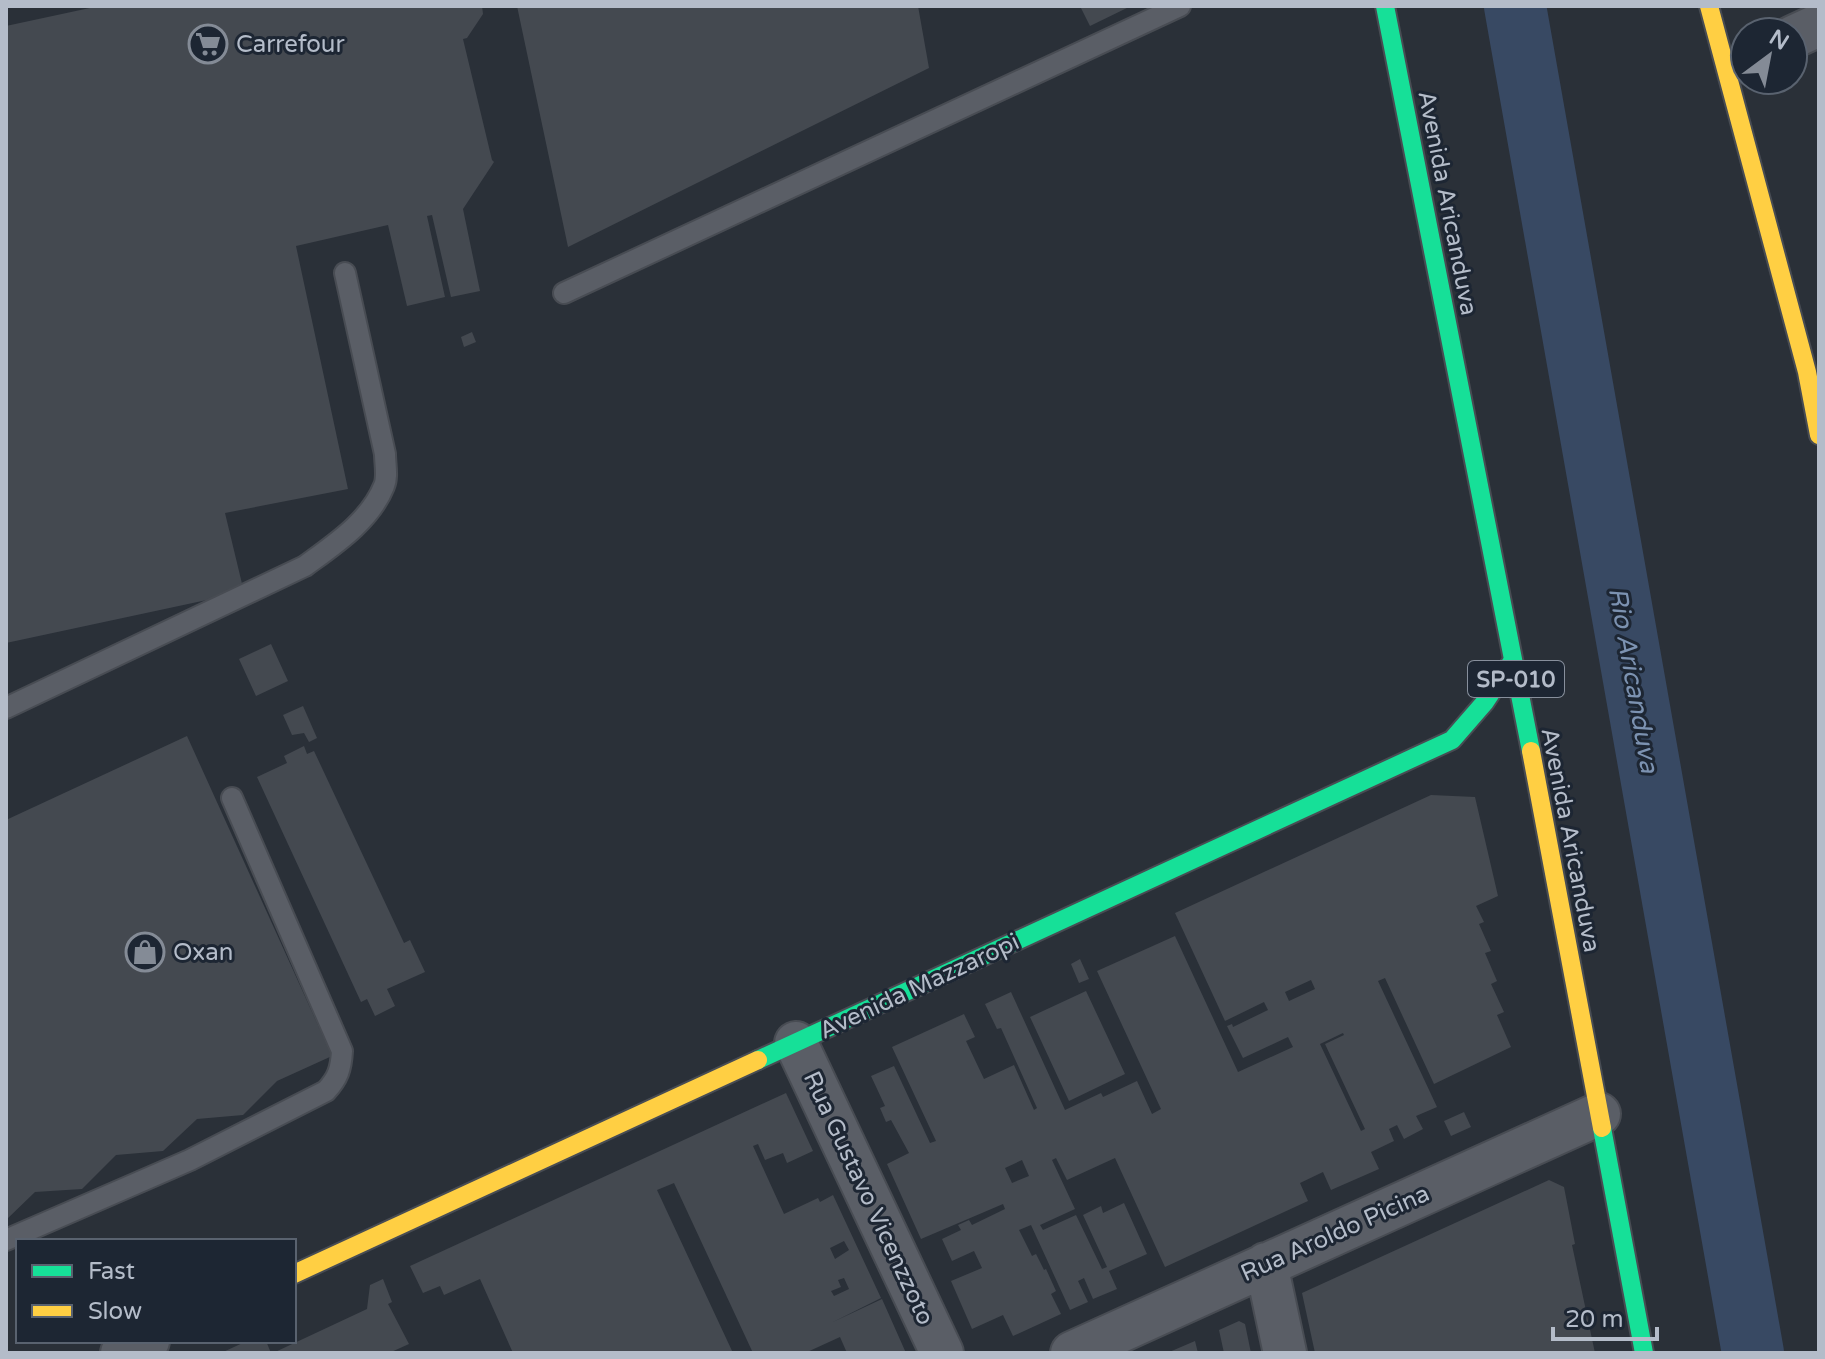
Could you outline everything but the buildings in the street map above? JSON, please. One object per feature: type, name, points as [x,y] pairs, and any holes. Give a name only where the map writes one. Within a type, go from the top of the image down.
[{"type":"main road","name":"Avenida Aricanduva","points":[[1385,6],[1644,1353]]},
{"type":"main road","points":[[1709,6],[1729,51]]},
{"type":"main road","points":[[1743,96],[1813,369],[1819,435]]},
{"type":"main road","name":"Avenida Mazzaropi","points":[[296,1273],[1452,740],[1482,709],[1513,660]]},
{"type":"street","name":"Rua Gustavo Vicenzzoto","points":[[796,1043],[942,1353]]},
{"type":"street","name":"Rua Aroldo Picina","points":[[1072,1353],[1599,1114]]},
{"type":"street","points":[[1266,1264],[1285,1353]]},
{"type":"street","points":[[122,1353],[144,1343]]},
{"type":"lane","points":[[564,293],[1180,6]]},
{"type":"lane","points":[[6,708],[305,566],[346,536],[372,508],[386,483],[385,454],[345,273]]},
{"type":"lane","points":[[6,1240],[190,1160],[326,1091],[337,1079],[342,1051],[232,798]]},
{"type":"waterway","name":"Rio Aricanduva","points":[[1515,6],[1753,1353]]},
{"type":"traffic: fast","points":[[1385,6],[1531,751]]},
{"type":"traffic: fast","points":[[758,1060],[1452,740],[1485,702],[1513,660]]},
{"type":"traffic: fast","points":[[1602,1128],[1644,1353]]},
{"type":"traffic: slow","points":[[1709,6],[1807,372],[1819,435]]},
{"type":"traffic: slow","points":[[1531,751],[1602,1128]]},
{"type":"traffic: slow","points":[[296,1273],[758,1060]]},
{"type":"place","name":"Carrefour","points":[[208,44]]},
{"type":"place","name":"Oxan","points":[[145,952]]}]
